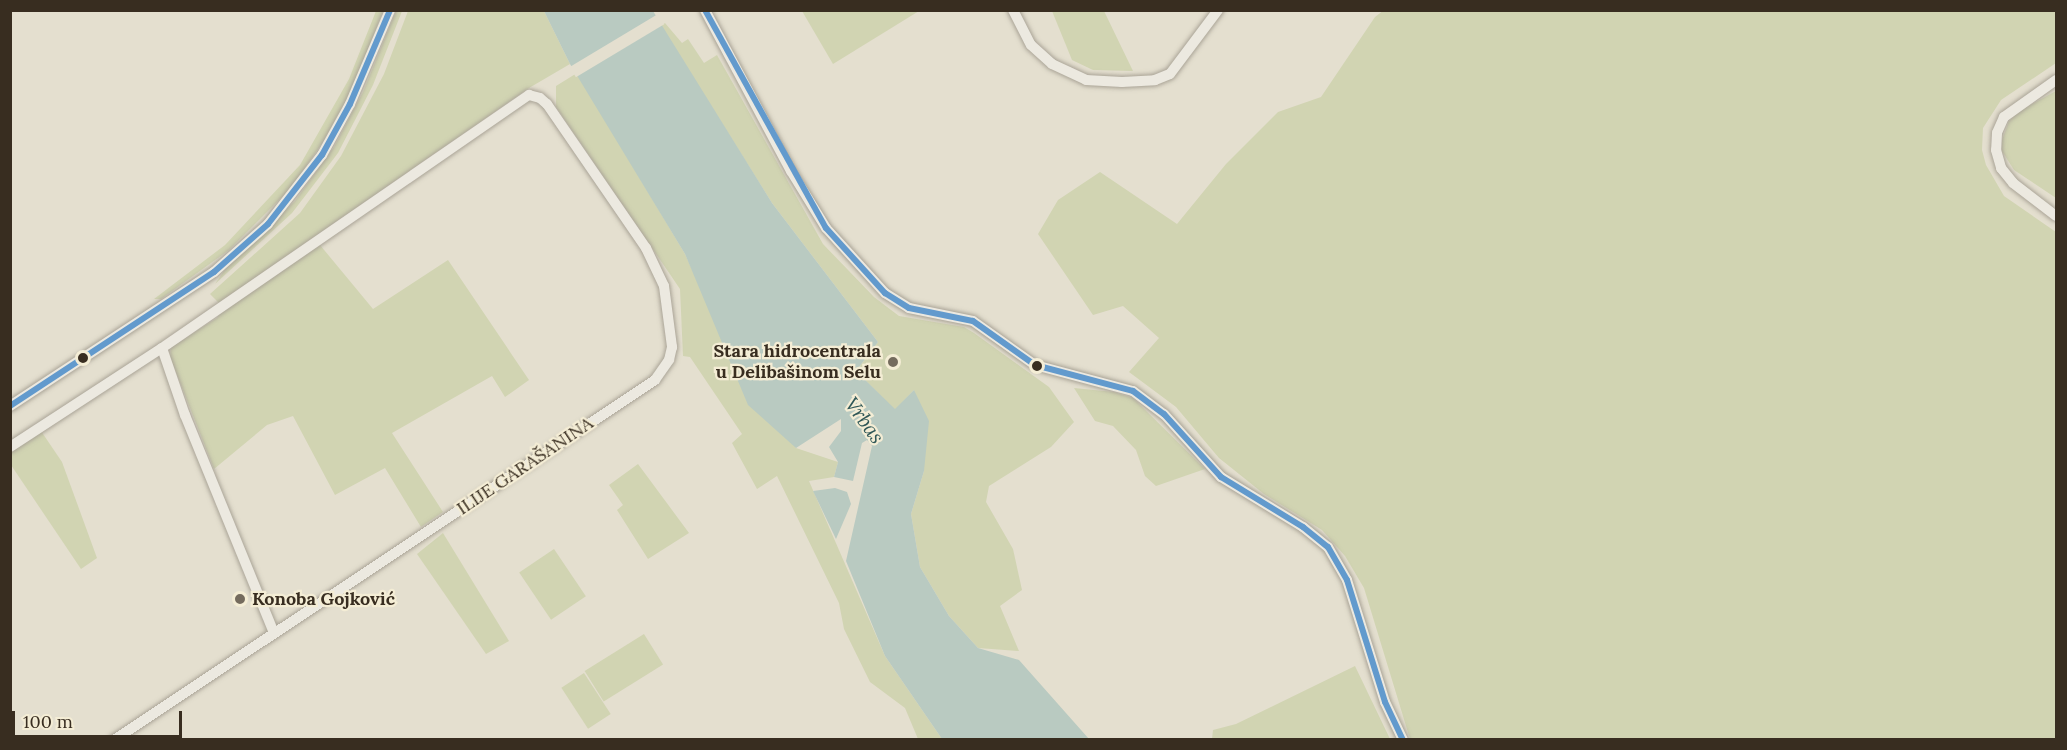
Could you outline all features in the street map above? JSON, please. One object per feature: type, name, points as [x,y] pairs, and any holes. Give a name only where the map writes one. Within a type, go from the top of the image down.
[{"type":"street","points":[[10,406],[213,272],[268,224],[322,155],[350,104],[390,10]]},
{"type":"street","points":[[705,10],[791,171],[826,228],[885,293],[909,308],[973,321],[1035,365],[1133,390],[1164,414],[1221,477],[1304,526],[1328,547],[1347,580],[1384,702],[1403,740]]},
{"type":"street","points":[[1013,10],[1031,45],[1052,64],[1086,80],[1122,82],[1155,80],[1170,74],[1218,10]]},
{"type":"street","points":[[2056,80],[2004,117],[1997,133],[1996,150],[2001,168],[2013,183],[2056,216]]},
{"type":"street","name":"ILIJE GARAŠANINA","points":[[114,740],[655,380],[669,360],[673,332],[668,299],[646,248],[544,101],[529,95],[162,348]]},
{"type":"street","points":[[10,447],[162,348],[185,415],[274,633]]},
{"type":"green space","points":[[802,10],[919,11],[833,64]]},
{"type":"green space","points":[[1384,10],[2056,11],[2056,63],[2001,100],[1983,128],[1982,150],[1986,165],[2004,196],[2056,232],[2056,739],[1410,739],[1364,588],[1345,556],[1322,530],[1264,494],[1219,458],[1176,407],[1129,372],[1159,338],[1123,306],[1093,315],[1038,234],[1058,200],[1100,172],[1177,224],[1226,164],[1278,112],[1321,97],[1375,17]]},
{"type":"green space","points":[[376,11],[383,11],[354,85],[323,142],[290,189],[229,250],[161,299],[154,299],[225,245],[300,165],[349,79]]},
{"type":"green space","points":[[396,11],[402,11],[373,85],[338,153],[292,213],[215,284],[226,268],[295,201],[334,147],[363,92]]},
{"type":"green space","points":[[408,11],[544,11],[570,64],[529,88],[219,303],[210,294],[300,213],[341,156],[384,74]]},
{"type":"green space","points":[[1052,11],[1104,11],[1133,71],[1093,70],[1072,60]]},
{"type":"green space","points":[[665,23],[682,43],[688,39],[704,63],[717,55],[823,244],[874,297],[899,316],[964,327],[974,333],[1049,387],[1074,422],[1051,447],[989,486],[986,502],[1013,549],[1022,590],[1000,606],[1019,651],[978,648],[949,616],[920,567],[911,514],[924,471],[914,390],[895,410],[856,371],[878,342],[772,203],[661,26]]},
{"type":"green space","points":[[577,73],[685,254],[718,327],[796,448],[838,462],[834,477],[809,481],[885,656],[942,739],[918,739],[905,708],[870,682],[844,629],[839,603],[777,476],[757,489],[732,443],[742,434],[690,357],[683,356],[680,289],[556,107],[556,86]]},
{"type":"green space","points":[[2056,91],[2056,198],[2014,170],[2002,151],[2002,140],[2009,121],[2021,110]]},
{"type":"green space","points":[[320,245],[373,309],[448,260],[529,380],[505,397],[492,376],[392,433],[443,512],[421,527],[385,468],[335,495],[293,416],[267,425],[214,469],[170,357],[171,347],[217,318],[223,308]]},
{"type":"green space","points":[[1074,388],[1114,392],[1133,398],[1205,469],[1156,486],[1145,476],[1136,450],[1113,426],[1095,421]]},
{"type":"green space","points":[[41,431],[62,462],[97,558],[81,569],[11,465],[10,451]]},
{"type":"green space","points":[[638,464],[689,533],[648,559],[617,510],[623,505],[609,485]]},
{"type":"green space","points":[[443,533],[509,641],[486,654],[417,554]]},
{"type":"green space","points":[[554,549],[586,596],[551,620],[519,572]]},
{"type":"green space","points":[[644,634],[663,665],[604,702],[585,671]]},
{"type":"green space","points":[[1355,666],[1390,739],[1212,739],[1213,730],[1236,724]]},
{"type":"green space","points":[[584,673],[611,714],[588,729],[561,688]]},
{"type":"water","name":"Vrbas","points":[[544,11],[653,11],[772,203],[878,342],[856,371],[895,409],[914,390],[929,421],[924,471],[911,514],[920,567],[949,616],[978,648],[1019,660],[1089,739],[942,739],[885,656],[846,561],[872,446],[867,440],[862,443],[853,481],[834,477],[838,462],[829,447],[841,431],[841,419],[796,448],[748,405],[685,254],[570,64]]},
{"type":"water","points":[[835,488],[847,492],[851,504],[836,539],[813,491]]},
{"type":"pier","points":[[658,14],[664,24],[576,77],[570,67]]},
{"type":"transit line","points":[[10,406],[214,272],[268,224],[322,155],[350,104],[390,10]]},
{"type":"transit line","points":[[705,10],[826,228],[885,293],[909,308],[973,321],[1035,365],[1133,391],[1164,414],[1221,477],[1303,527],[1328,547],[1347,580],[1385,702],[1403,740]]},
{"type":"place","name":"Stara hidrocentrala u Delibašinom Selu","points":[[893,362]]},
{"type":"place","name":"Konoba Gojković","points":[[240,599]]}]
